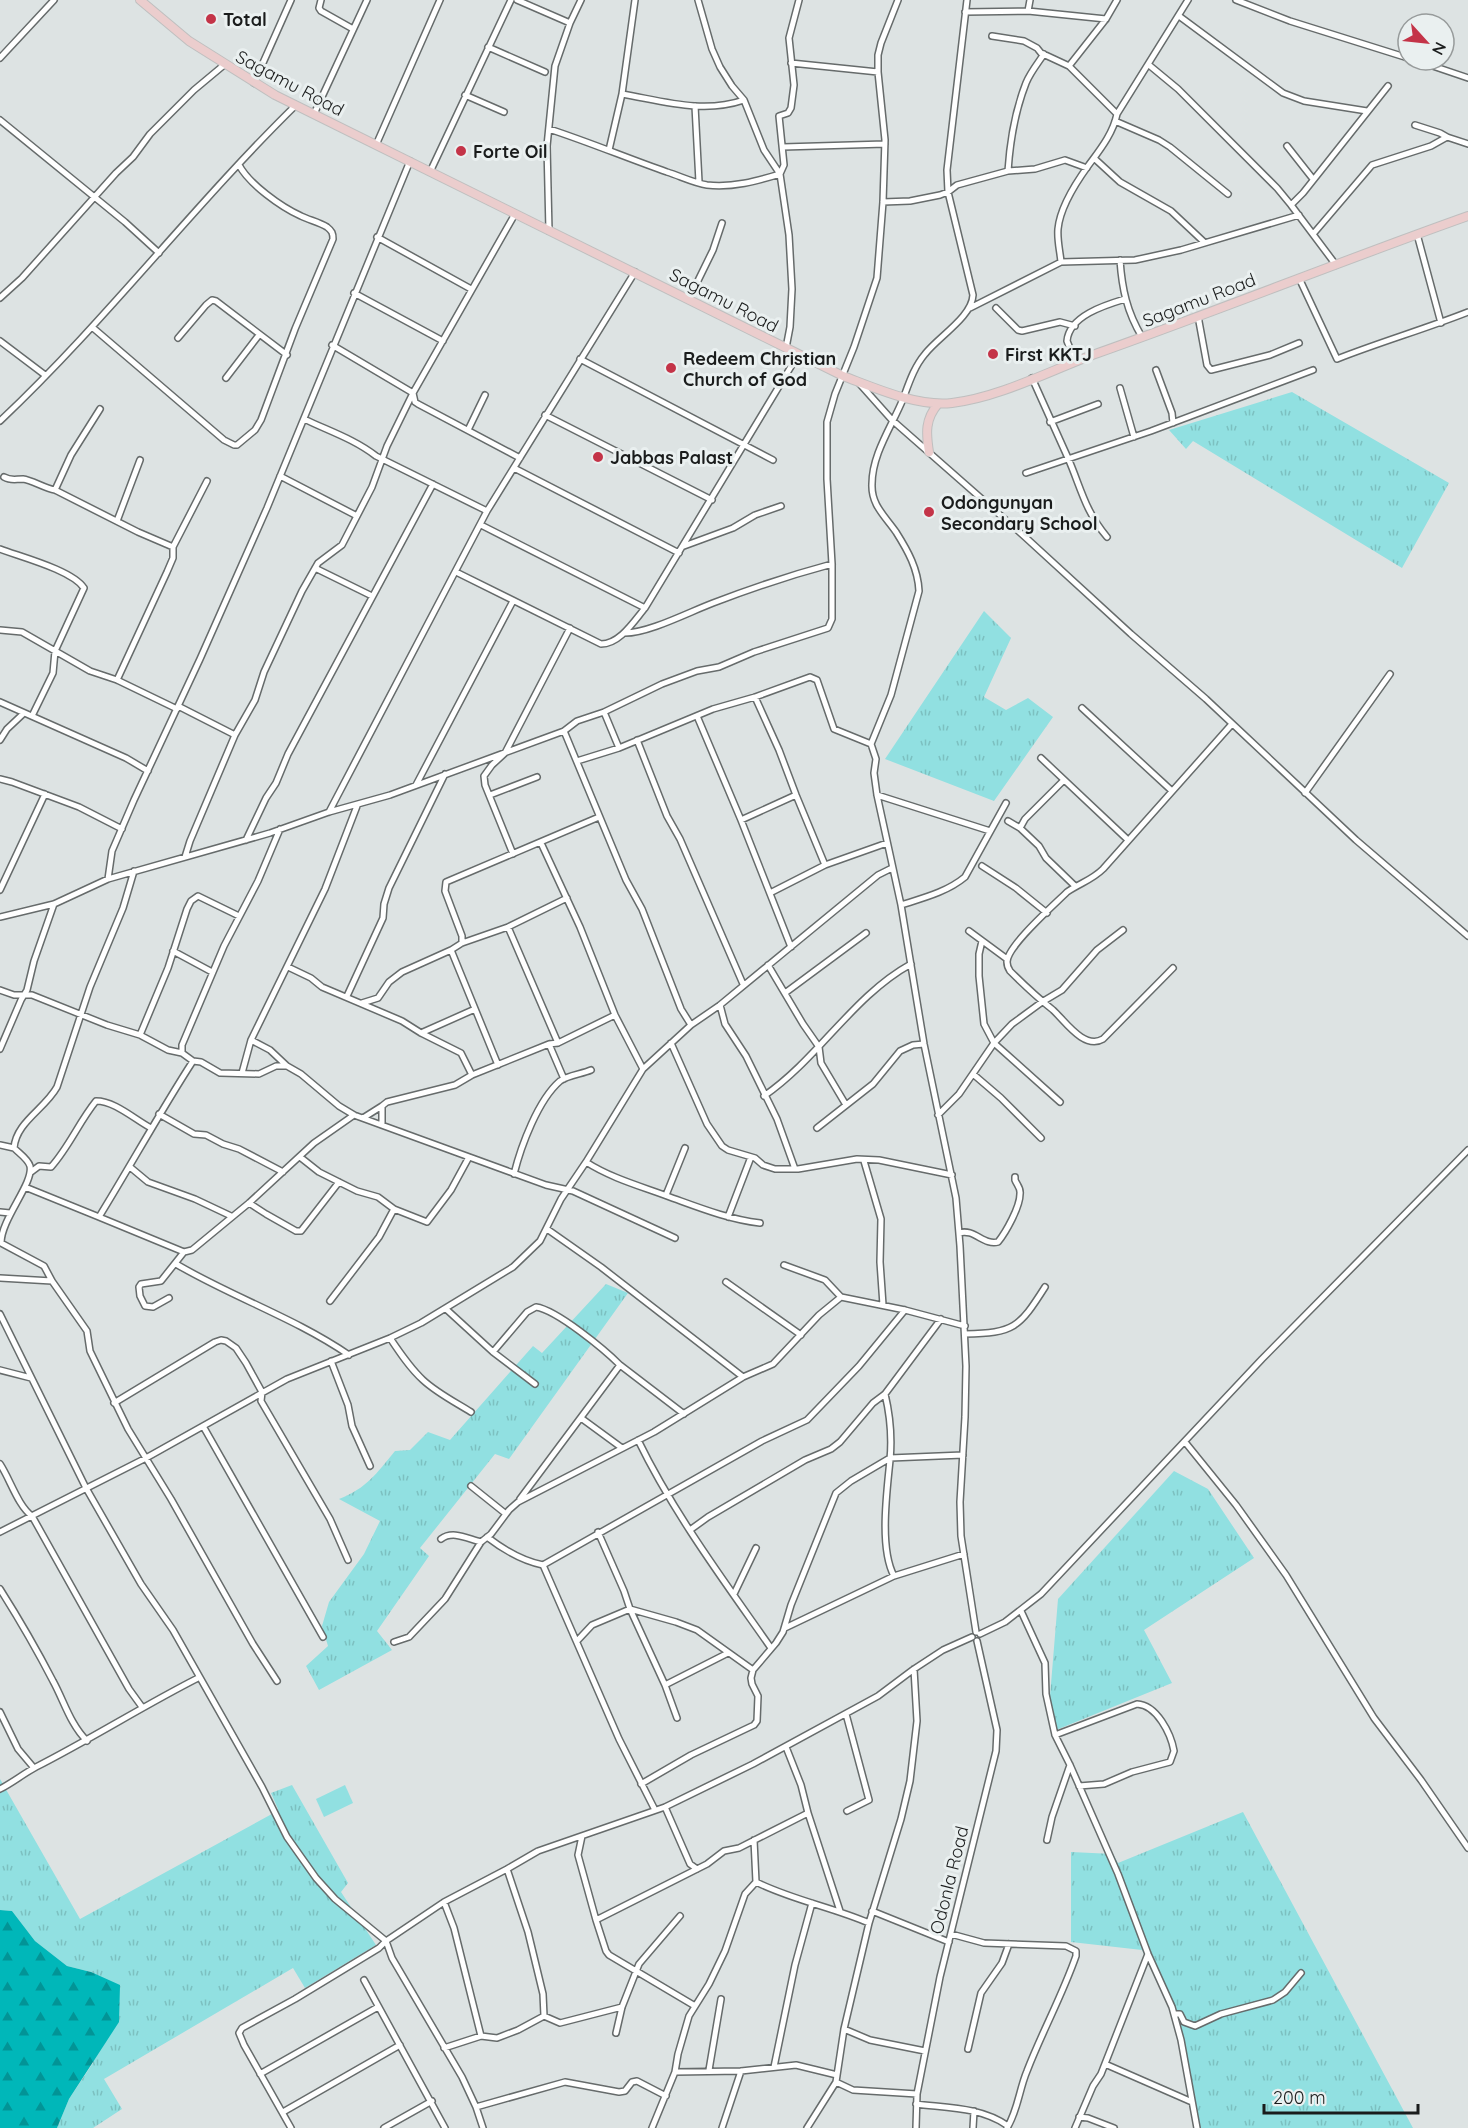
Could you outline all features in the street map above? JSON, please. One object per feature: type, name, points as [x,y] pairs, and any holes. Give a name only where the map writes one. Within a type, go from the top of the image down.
[{"type":"highway","name":"Sagamu Road","points":[[140,0],[189,41],[224,65],[296,105],[843,376],[904,397],[938,404],[989,395],[1468,216]]},
{"type":"highway","points":[[929,452],[927,423],[930,413],[938,404]]},
{"type":"street","points":[[0,58],[54,0]]},
{"type":"street","points":[[254,83],[291,0]]},
{"type":"street","points":[[321,0],[319,8],[321,11],[353,29]]},
{"type":"street","points":[[314,114],[367,0]]},
{"type":"street","points":[[376,145],[440,0]]},
{"type":"street","points":[[430,172],[511,0]]},
{"type":"street","points":[[517,0],[570,23]]},
{"type":"street","points":[[549,231],[546,178],[555,66],[570,23],[581,0]]},
{"type":"street","points":[[609,150],[622,94],[635,0]]},
{"type":"street","points":[[698,0],[712,49],[720,66],[744,100],[764,150],[780,174],[789,235],[792,290],[790,327],[786,348]]},
{"type":"street","points":[[549,129],[705,185],[757,182],[780,174],[784,165],[779,116],[788,113],[791,108],[794,85],[789,38],[799,0]]},
{"type":"street","points":[[0,917],[54,904],[123,874],[270,833],[329,812],[357,806],[564,731],[577,721],[604,712],[662,684],[697,671],[719,667],[754,652],[828,628],[832,619],[832,564],[827,479],[827,422],[876,278],[883,202],[885,144],[878,72],[881,44],[897,0]]},
{"type":"street","points":[[967,0],[947,170],[948,192],[973,295],[970,308]]},
{"type":"street","points":[[1028,11],[1030,0]]},
{"type":"street","points":[[1069,66],[1107,19],[1117,0]]},
{"type":"street","points":[[1061,262],[1058,226],[1065,204],[1095,159],[1117,114],[1188,0]]},
{"type":"street","points":[[1236,0],[1290,21],[1396,54]]},
{"type":"street","points":[[965,12],[1028,11],[1107,19]]},
{"type":"street","points":[[1179,16],[1283,93],[1304,101],[1367,111]]},
{"type":"street","points":[[992,36],[1024,41],[1069,66],[1117,114]]},
{"type":"street","points":[[488,47],[545,72]]},
{"type":"street","points":[[1008,171],[1010,140],[1016,115],[1027,81],[1044,54]]},
{"type":"street","points":[[791,63],[878,72]]},
{"type":"street","points":[[0,298],[22,278],[116,173],[133,158],[150,134],[194,90],[224,65]]},
{"type":"street","points":[[1149,65],[1178,89],[1277,188],[1314,233],[1336,265]]},
{"type":"street","points":[[1450,72],[1468,78]]},
{"type":"street","points":[[1291,205],[1388,86]]},
{"type":"street","points":[[622,94],[695,106],[717,107],[744,100]]},
{"type":"street","points":[[465,95],[504,112]]},
{"type":"street","points":[[0,421],[92,327],[296,105]]},
{"type":"street","points":[[695,106],[699,182]]},
{"type":"street","points":[[0,120],[125,222],[159,254]]},
{"type":"street","points":[[1115,121],[1170,147],[1228,194]]},
{"type":"street","points":[[1415,125],[1468,144]]},
{"type":"street","points":[[1314,233],[1372,165],[1431,146],[1447,137]]},
{"type":"street","points":[[783,147],[885,144]]},
{"type":"street","points":[[1287,146],[1313,179]]},
{"type":"street","points":[[1095,159],[1120,182],[1172,211],[1204,242]]},
{"type":"street","points":[[883,202],[910,201],[948,192],[957,185],[1008,171],[1035,169],[1068,160],[1087,168]]},
{"type":"street","points":[[108,879],[112,851],[280,476],[410,161]]},
{"type":"street","points":[[92,327],[224,440],[237,445],[255,430],[261,420],[295,329],[333,239],[333,234],[329,228],[285,208],[244,175],[239,165]]},
{"type":"street","points":[[232,172],[244,175]]},
{"type":"street","points":[[185,857],[235,735],[255,700],[261,681],[315,568],[331,552],[340,547],[372,487],[394,430],[413,393],[515,214]]},
{"type":"street","points":[[577,761],[619,748],[720,707],[814,677],[822,692],[831,726],[871,744],[891,695],[919,591],[914,564],[895,531],[875,504],[873,472],[892,420],[904,397],[906,386],[924,354],[970,308],[1061,262],[1135,260],[1181,250],[1299,215]]},
{"type":"street","points":[[689,299],[714,250],[722,223]]},
{"type":"street","points":[[1417,234],[1441,323]]},
{"type":"street","points":[[377,237],[471,289]]},
{"type":"street","points":[[1120,261],[1125,299],[1134,324],[1142,337]]},
{"type":"street","points":[[329,812],[487,511],[635,272]]},
{"type":"street","points":[[1299,278],[1337,359],[1468,312]]},
{"type":"street","points":[[354,293],[443,341]]},
{"type":"street","points":[[1076,361],[1066,341],[1068,333],[1090,311],[1125,299]]},
{"type":"street","points":[[178,338],[212,300],[286,355]]},
{"type":"street","points":[[996,308],[1018,330],[1022,331],[1060,322],[1075,326]]},
{"type":"street","points":[[1198,316],[1207,365],[1211,370],[1270,355],[1299,343]]},
{"type":"street","points":[[226,378],[259,335]]},
{"type":"street","points":[[0,341],[45,375]]},
{"type":"street","points":[[333,345],[413,393],[415,402],[519,458]]},
{"type":"street","points":[[625,633],[645,608],[684,546],[798,355]]},
{"type":"street","points":[[580,359],[773,460]]},
{"type":"street","points":[[1156,370],[1172,413],[1173,423]]},
{"type":"street","points":[[1026,473],[1134,437],[1313,370]]},
{"type":"street","points":[[1032,378],[1050,422],[1069,459],[1094,522],[1107,537]]},
{"type":"street","points":[[858,382],[892,420],[1206,699],[1305,793],[1468,936]]},
{"type":"street","points":[[1120,388],[1134,437]]},
{"type":"street","points":[[468,429],[485,395]]},
{"type":"street","points":[[1050,422],[1098,404]]},
{"type":"street","points":[[55,490],[71,455],[100,409]]},
{"type":"street","points":[[545,415],[712,500]]},
{"type":"street","points":[[304,418],[363,445],[383,459],[487,511]]},
{"type":"street","points":[[117,521],[140,460]]},
{"type":"street","points":[[514,468],[679,553]]},
{"type":"street","points":[[280,476],[357,516]]},
{"type":"street","points":[[4,477],[11,480],[26,480],[55,490],[173,547]]},
{"type":"street","points":[[117,680],[170,565],[173,547],[207,481]]},
{"type":"street","points":[[246,840],[266,798],[276,783],[288,754],[433,484]]},
{"type":"street","points":[[684,546],[733,528],[755,515],[781,506]]},
{"type":"street","points":[[481,525],[645,608]]},
{"type":"street","points":[[0,549],[71,577],[82,585],[84,591],[55,651],[53,673],[32,716]]},
{"type":"street","points":[[456,572],[604,644],[625,633],[663,622],[772,580],[832,564]]},
{"type":"street","points":[[315,568],[372,596]]},
{"type":"street","points":[[415,785],[513,601]]},
{"type":"street","points":[[513,854],[483,779],[505,753],[570,628]]},
{"type":"street","points":[[0,630],[22,632],[90,671],[117,680],[235,735]]},
{"type":"street","points":[[55,662],[64,657]]},
{"type":"street","points":[[1305,793],[1390,674]]},
{"type":"street","points":[[755,697],[825,865]]},
{"type":"street","points":[[0,702],[126,758],[148,771]]},
{"type":"street","points":[[1082,708],[1172,791]]},
{"type":"street","points":[[604,712],[619,748]]},
{"type":"street","points":[[0,740],[7,729],[24,713]]},
{"type":"street","points":[[697,716],[741,819],[791,947]]},
{"type":"street","points":[[1173,968],[1100,1041],[1090,1041],[1079,1035],[1042,1002],[1006,965],[1007,959],[1024,934],[1075,886],[1093,879],[1232,724]]},
{"type":"street","points":[[564,731],[626,880],[642,909],[681,1009],[691,1025]]},
{"type":"street","points":[[514,737],[525,746]]},
{"type":"street","points":[[637,740],[669,821],[680,838],[743,984]]},
{"type":"street","name":"Odonla Road","points":[[871,744],[876,759],[874,773],[886,843],[901,905],[924,1044],[952,1175],[959,1233],[965,1326],[965,1417],[960,1502],[964,1554],[976,1636],[993,1712],[997,1742],[988,1791],[949,1942],[925,2051],[917,2094],[916,2128]]},
{"type":"street","points":[[1041,758],[1128,840]]},
{"type":"street","points":[[347,996],[384,918],[384,904],[389,888],[445,774]]},
{"type":"street","points":[[420,777],[425,782]]},
{"type":"street","points":[[490,795],[537,777]]},
{"type":"street","points":[[0,779],[79,807],[122,829]]},
{"type":"street","points":[[1020,828],[1063,781]]},
{"type":"street","points":[[0,890],[45,794]]},
{"type":"street","points":[[741,819],[796,795]]},
{"type":"street","points":[[877,795],[990,831]]},
{"type":"street","points":[[901,905],[934,894],[966,877],[1006,803]]},
{"type":"street","points":[[242,1073],[252,1040],[325,889],[357,806]]},
{"type":"street","points":[[464,940],[445,891],[446,882],[599,817]]},
{"type":"street","points":[[1008,821],[1020,828],[1039,846],[1046,858],[1075,886]]},
{"type":"street","points":[[182,1053],[182,1045],[212,972],[258,881],[280,829]]},
{"type":"street","points":[[250,831],[253,837]]},
{"type":"street","points":[[270,833],[276,839]]},
{"type":"street","points":[[542,843],[615,1015],[643,1069]]},
{"type":"street","points":[[770,893],[825,865],[886,843]]},
{"type":"street","points":[[982,866],[1016,888],[1047,913]]},
{"type":"street","points":[[0,1532],[146,1458],[287,1379],[390,1338],[446,1309],[513,1267],[540,1241],[555,1209],[643,1069],[691,1025],[720,1005],[878,875],[892,868]]},
{"type":"street","points":[[14,1148],[17,1135],[22,1127],[53,1095],[57,1087],[90,987],[132,882],[134,871]]},
{"type":"street","points":[[123,874],[132,882]]},
{"type":"street","points":[[140,1035],[159,994],[187,909],[195,897],[201,897],[239,915]]},
{"type":"street","points":[[362,1003],[378,998],[389,982],[402,972],[451,950],[464,940],[508,927],[567,898]]},
{"type":"street","points":[[0,1049],[25,995],[54,904]]},
{"type":"street","points":[[508,927],[558,1043]]},
{"type":"street","points":[[938,1115],[952,1102],[994,1043],[1012,1024],[1062,990],[1097,950],[1123,930]]},
{"type":"street","points":[[969,931],[1007,959]]},
{"type":"street","points":[[785,993],[866,933]]},
{"type":"street","points":[[982,941],[979,954],[979,976],[984,1024],[994,1043],[1060,1102]]},
{"type":"street","points":[[451,950],[498,1065]]},
{"type":"street","points":[[173,951],[212,972]]},
{"type":"street","points":[[764,1096],[796,1070],[891,975],[911,964]]},
{"type":"street","points":[[768,965],[819,1047],[821,1063],[846,1105]]},
{"type":"street","points":[[288,967],[311,978],[322,987],[384,1013],[461,1053],[472,1075]]},
{"type":"street","points":[[0,990],[14,995],[32,995],[140,1035],[154,1044],[182,1053],[193,1061],[201,1062],[220,1073],[259,1074],[276,1066],[287,1066]]},
{"type":"street","points":[[378,998],[384,1013]]},
{"type":"street","points":[[720,1005],[729,1033],[741,1046],[783,1134],[795,1169]]},
{"type":"street","points":[[422,1034],[475,1009]]},
{"type":"street","points":[[363,1118],[394,1099],[455,1084],[549,1044],[558,1043],[615,1015]]},
{"type":"street","points":[[432,1029],[432,1039]]},
{"type":"street","points":[[252,1040],[275,1054],[287,1066],[301,1074],[339,1106],[354,1115],[514,1174],[583,1195],[675,1238]]},
{"type":"street","points":[[671,1043],[713,1133],[728,1150],[751,1157],[775,1169],[795,1169],[857,1159],[885,1161],[952,1175]]},
{"type":"street","points":[[549,1044],[564,1079]]},
{"type":"street","points":[[817,1128],[873,1084],[900,1051],[913,1045],[924,1044]]},
{"type":"street","points":[[174,1052],[182,1045]]},
{"type":"street","points":[[99,1217],[193,1061]]},
{"type":"street","points":[[514,1174],[533,1122],[552,1090],[564,1079],[591,1071]]},
{"type":"street","points":[[973,1074],[1041,1138]]},
{"type":"street","points":[[30,1172],[39,1166],[51,1167],[96,1101],[127,1113],[151,1128]]},
{"type":"street","points":[[382,1106],[382,1125]]},
{"type":"street","points":[[159,1114],[194,1134],[206,1136],[239,1149],[283,1172]]},
{"type":"street","points":[[25,1187],[184,1252],[192,1250],[223,1222],[249,1203],[314,1143],[354,1115]]},
{"type":"street","points":[[0,1145],[14,1148],[28,1162],[30,1172],[25,1187],[10,1213],[1,1243],[44,1266],[87,1331],[90,1351],[114,1403],[277,1681]]},
{"type":"street","points":[[666,1195],[685,1148]]},
{"type":"street","points":[[291,2128],[240,2038],[239,2032],[242,2028],[379,1948],[444,1902],[538,1851],[665,1807],[786,1747],[878,1696],[943,1650],[1005,1622],[1021,1611],[1077,1557],[1278,1343],[1468,1150]]},
{"type":"street","points":[[300,1157],[319,1172],[357,1191],[378,1197],[394,1209],[424,1222],[429,1221],[451,1190],[469,1157]]},
{"type":"street","points":[[728,1217],[751,1157]]},
{"type":"street","points":[[864,1161],[881,1219],[880,1262],[883,1305]]},
{"type":"street","points":[[586,1162],[630,1183],[698,1208],[760,1223]]},
{"type":"street","points":[[130,1167],[148,1182],[195,1199],[231,1216]]},
{"type":"street","points":[[959,1233],[964,1231],[970,1233],[991,1244],[998,1242],[1011,1220],[1021,1194],[1015,1177]]},
{"type":"street","points":[[249,1203],[296,1231],[301,1231],[339,1182]]},
{"type":"street","points":[[330,1302],[378,1237],[394,1209]]},
{"type":"street","points":[[217,1210],[223,1222]]},
{"type":"street","points":[[0,1212],[10,1213]]},
{"type":"street","points":[[547,1229],[601,1267],[743,1377]]},
{"type":"street","points":[[169,1299],[153,1307],[145,1306],[139,1287],[141,1284],[161,1281],[184,1252]]},
{"type":"street","points":[[176,1264],[201,1279],[314,1333],[349,1355]]},
{"type":"street","points":[[784,1265],[825,1280],[841,1297],[905,1310],[965,1326]]},
{"type":"street","points":[[0,1278],[52,1281]]},
{"type":"street","points":[[726,1282],[801,1335]]},
{"type":"street","points":[[965,1334],[993,1333],[1014,1326],[1029,1312],[1045,1287]]},
{"type":"street","points":[[518,1502],[638,1440],[743,1377],[773,1364],[819,1315],[841,1297]]},
{"type":"street","points":[[493,1352],[527,1312],[536,1307],[557,1315],[684,1414]]},
{"type":"street","points":[[446,1309],[493,1352],[535,1384]]},
{"type":"street","points":[[487,1537],[533,1564],[543,1565],[762,1441],[807,1420],[859,1366],[905,1310]]},
{"type":"street","points":[[0,1314],[86,1488],[141,1584],[173,1630],[198,1678],[262,1787],[287,1837],[316,1878],[351,1913],[386,1941],[392,1958],[462,2078],[483,2128]]},
{"type":"street","points":[[690,1530],[708,1516],[840,1442],[873,1403],[885,1394],[941,1319]]},
{"type":"street","points":[[390,1338],[423,1381],[471,1412]]},
{"type":"street","points":[[114,1403],[215,1342],[221,1340],[236,1348],[262,1392],[261,1401],[330,1519],[348,1560]]},
{"type":"street","points":[[331,1361],[348,1405],[352,1426],[370,1466]]},
{"type":"street","points":[[394,1642],[409,1637],[445,1599],[481,1542],[518,1502],[620,1365]]},
{"type":"street","points":[[0,1370],[31,1378]]},
{"type":"street","points":[[885,1394],[889,1410],[890,1458],[885,1497],[887,1559],[894,1576]]},
{"type":"street","points":[[581,1418],[622,1448]]},
{"type":"street","points":[[203,1426],[323,1637]]},
{"type":"street","points":[[638,1440],[653,1472],[690,1530],[771,1648]]},
{"type":"street","points":[[1185,1442],[1236,1505],[1286,1575],[1374,1718],[1468,1848]]},
{"type":"street","points":[[641,1784],[691,1755],[754,1725],[757,1721],[758,1696],[752,1684],[753,1670],[776,1643],[785,1628],[786,1619],[836,1493],[890,1458],[963,1455]]},
{"type":"street","points":[[0,1464],[22,1507],[32,1516],[129,1689],[142,1707]]},
{"type":"street","points":[[471,1486],[506,1514]]},
{"type":"street","points":[[598,1532],[665,1685],[677,1718]]},
{"type":"street","points":[[441,1539],[446,1535],[454,1534],[481,1542]]},
{"type":"street","points":[[734,1594],[756,1548]]},
{"type":"street","points":[[785,1628],[894,1576],[964,1554]]},
{"type":"street","points":[[543,1565],[619,1739],[655,1810]]},
{"type":"street","points":[[0,1589],[52,1679],[73,1725],[87,1741]]},
{"type":"street","points":[[577,1641],[592,1624],[630,1609],[697,1630],[753,1670]]},
{"type":"street","points":[[1021,1611],[1045,1663],[1046,1694],[1055,1735],[1118,1874],[1148,1954],[1174,2014],[1197,2128]]},
{"type":"street","points":[[665,1685],[728,1653]]},
{"type":"street","points":[[807,2128],[836,2079],[844,2029],[869,1923],[901,1819],[910,1781],[918,1711],[914,1669]]},
{"type":"street","points":[[0,1789],[34,1768],[87,1741],[142,1707],[198,1678]]},
{"type":"street","points":[[1055,1735],[1137,1704],[1147,1706],[1155,1712],[1168,1734],[1174,1751],[1170,1762],[1132,1772],[1104,1784],[1079,1786]]},
{"type":"street","points":[[0,1712],[18,1749],[34,1768]]},
{"type":"street","points":[[846,1714],[869,1800],[847,1811]]},
{"type":"street","points":[[786,1747],[801,1785],[808,1814],[840,1911]]},
{"type":"street","points":[[1047,1840],[1052,1817],[1070,1765]]},
{"type":"street","points":[[665,1807],[690,1864],[697,1869]]},
{"type":"street","points":[[596,1920],[707,1864],[724,1851],[739,1848],[808,1814]]},
{"type":"street","points":[[582,1836],[578,1855],[606,1951],[695,2006]]},
{"type":"street","points":[[652,2128],[675,2072],[689,2016],[725,1951],[745,1894],[756,1882],[754,1840]]},
{"type":"street","points":[[688,1874],[690,1864]]},
{"type":"street","points":[[507,1869],[528,1932],[543,1994],[544,2016]]},
{"type":"street","points":[[756,1882],[779,1893],[840,1911],[869,1923]]},
{"type":"street","points":[[444,1902],[454,1928],[481,2036]]},
{"type":"street","points":[[774,2067],[795,1965],[812,1903]]},
{"type":"street","points":[[872,1911],[949,1942]]},
{"type":"street","points":[[616,2033],[622,2007],[635,1971],[680,1916]]},
{"type":"street","points":[[916,2104],[974,2111],[1008,2127],[1015,2114],[1027,2071],[1065,1987],[1076,1956],[1076,1951],[1066,1946],[984,1943],[951,1934]]},
{"type":"street","points":[[968,2049],[981,1993],[1002,1963],[1009,1944]]},
{"type":"street","points":[[1075,2128],[1105,2064],[1148,1954]]},
{"type":"street","points":[[1174,2014],[1180,2014],[1184,2022],[1189,2025],[1201,2024],[1221,2014],[1273,2000],[1285,1992],[1301,1973]]},
{"type":"street","points":[[364,1980],[445,2128]]},
{"type":"street","points":[[710,2070],[721,1999]]},
{"type":"street","points":[[260,2074],[378,2007]]},
{"type":"street","points":[[544,2016],[560,2023],[622,2007]]},
{"type":"street","points":[[444,2048],[481,2036],[497,2038],[544,2016]]},
{"type":"street","points":[[844,2029],[870,2040],[925,2051]]},
{"type":"street","points":[[283,2112],[400,2045]]},
{"type":"street","points":[[1105,2064],[1191,2102]]},
{"type":"street","points":[[675,2072],[741,2071],[798,2065],[836,2079],[853,2090],[917,2094]]},
{"type":"street","points":[[722,2128],[741,2071]]},
{"type":"street","points":[[476,2107],[565,2082],[619,2092],[625,2091],[632,2082],[637,2081],[666,2096]]},
{"type":"street","points":[[384,2128],[432,2101]]},
{"type":"street","points":[[973,2128],[974,2111]]},
{"type":"street","points":[[1079,2118],[1088,2118],[1114,2128]]},
{"type":"green space","points":[[1292,392],[1449,483],[1402,568],[1193,441],[1186,449],[1169,430]]},
{"type":"green space","points":[[984,611],[1011,638],[984,697],[1006,710],[1028,698],[1053,717],[994,801],[885,759]]},
{"type":"green space","points":[[606,1284],[628,1293],[509,1459],[495,1454],[420,1548],[429,1556],[377,1631],[392,1650],[319,1690],[306,1666],[328,1646],[322,1626],[329,1602],[364,1554],[380,1521],[339,1499],[364,1485],[395,1451],[410,1450],[428,1432],[450,1440],[533,1346],[542,1353]]},
{"type":"green space","points":[[1174,1471],[1208,1489],[1254,1558],[1144,1630],[1172,1683],[1056,1730],[1050,1696],[1058,1599]]},
{"type":"green space","points":[[0,1779],[80,1919],[270,1815],[278,1809],[271,1793],[292,1785],[348,1883],[341,1892],[376,1945],[305,1988],[293,1968],[104,2079],[122,2109],[93,2128],[57,2128],[69,2099],[93,2063],[91,1972],[67,1966],[35,1941],[12,1911],[0,1910]]},
{"type":"green space","points":[[345,1785],[353,1803],[324,1817],[316,1799]]},
{"type":"green space","points":[[1243,1812],[1413,2128],[1199,2128],[1169,2004],[1142,1950],[1071,1942],[1071,1852],[1113,1854],[1118,1863]]},
{"type":"green space","points":[[0,1910],[12,1911],[35,1941],[67,1966],[91,1972],[120,1985],[119,2022],[69,2099],[57,2128],[0,2128]]},
{"type":"place","name":"Total","points":[[211,19]]},
{"type":"place","name":"Forte Oil","points":[[461,151]]},
{"type":"place","name":"First KKTJ","points":[[993,354]]},
{"type":"place","name":"Redeem Christian Church of God","points":[[671,368]]},
{"type":"place","name":"Jabbas Palast","points":[[598,457]]},
{"type":"place","name":"Odongunyan Secondary School","points":[[929,512]]}]
